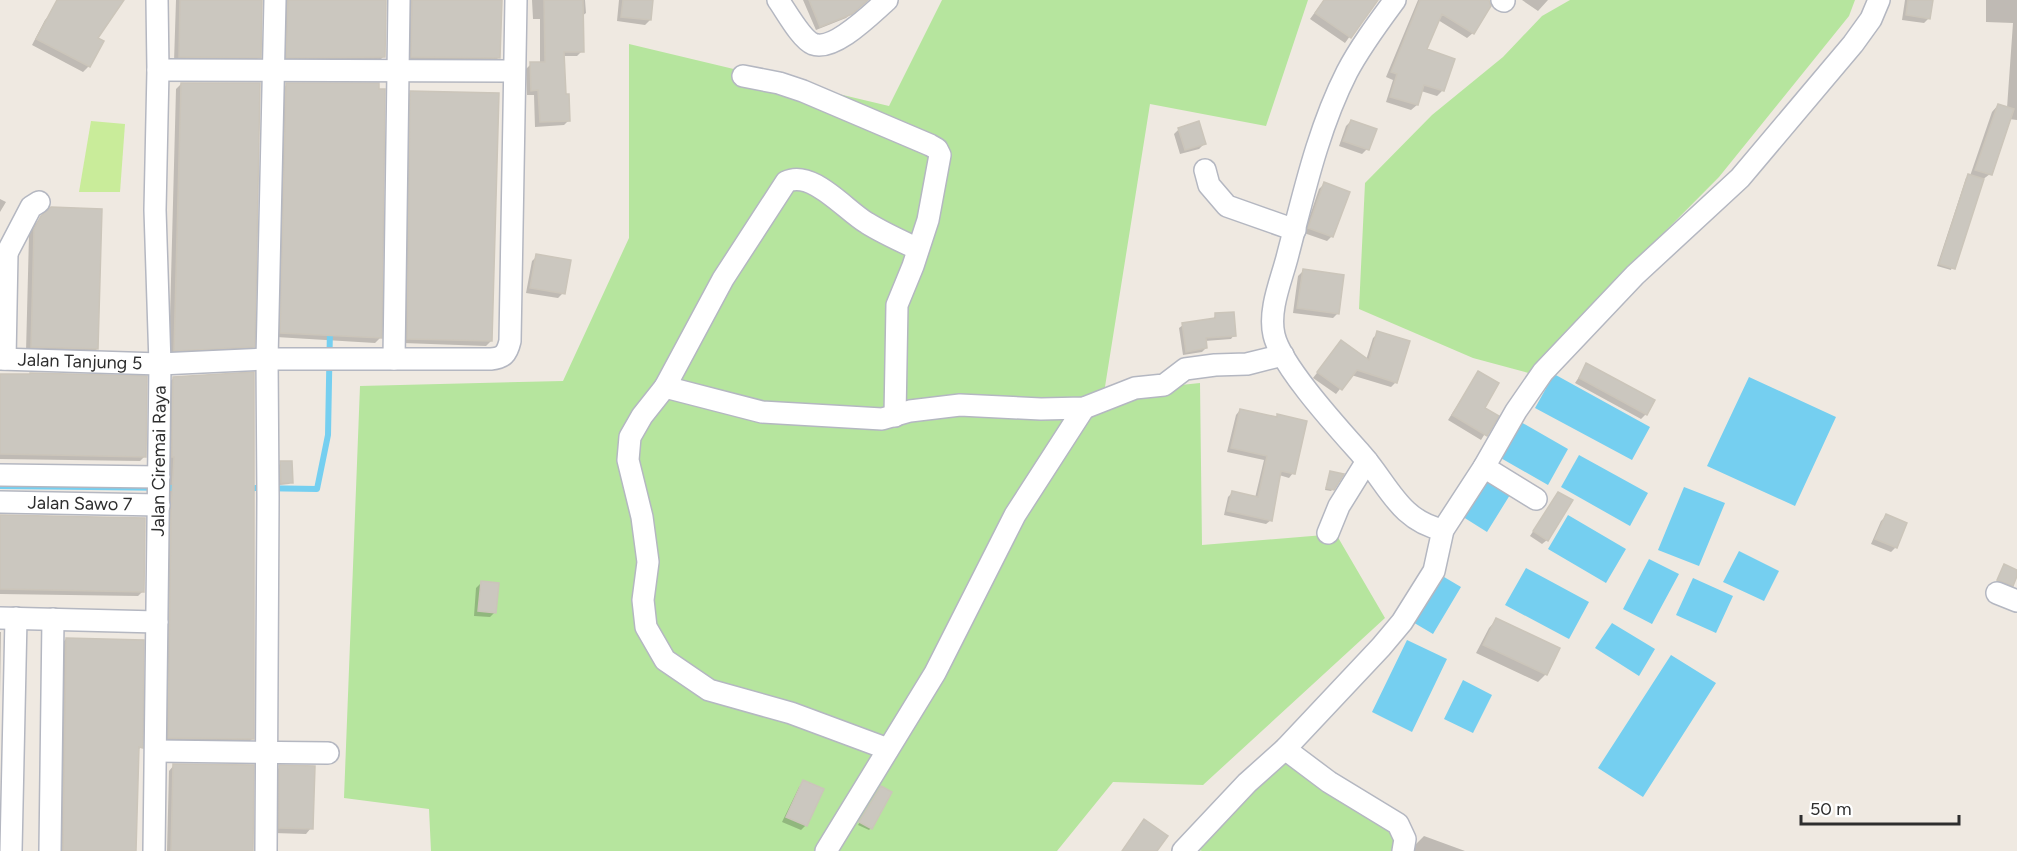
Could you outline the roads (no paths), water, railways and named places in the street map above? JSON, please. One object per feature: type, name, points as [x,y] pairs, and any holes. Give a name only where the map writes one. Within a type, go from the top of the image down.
[{"type":"street","name":"Jalan Ciremai Raya","points":[[154,851],[160,364],[155,210],[157,0]]},
{"type":"street","points":[[266,851],[267,359],[275,0]]},
{"type":"street","points":[[394,359],[399,0]]},
{"type":"street","points":[[158,70],[514,71],[516,0]]},
{"type":"street","points":[[778,0],[804,37],[812,44],[822,45],[832,43],[844,35],[887,0]]},
{"type":"street","points":[[1395,0],[1358,53],[1332,105],[1294,230],[1272,323],[1274,336],[1283,355],[1332,421],[1367,461],[1399,504],[1415,520],[1428,527],[1443,530]]},
{"type":"street","points":[[1191,849],[1240,790],[1285,750],[1374,656],[1402,622],[1434,571],[1443,530],[1484,467],[1516,411],[1543,372],[1635,275],[1740,178],[1853,44],[1871,19],[1880,0]]},
{"type":"street","name":"Jalan Tanjung 5","points":[[3,359],[160,364],[267,359],[500,358],[508,351],[510,330],[514,71]]},
{"type":"street","points":[[742,76],[779,83],[802,91],[930,145],[937,149],[940,155],[928,220],[897,305],[895,416]]},
{"type":"street","points":[[1205,170],[1209,185],[1227,206],[1294,230]]},
{"type":"street","points":[[888,749],[791,713],[709,690],[666,660],[646,627],[643,600],[648,562],[642,517],[628,460],[630,437],[642,416],[665,387],[723,279],[786,182],[793,179],[806,180],[826,192],[865,222],[918,249]]},
{"type":"street","points":[[3,359],[3,254],[30,207],[39,202]]},
{"type":"street","points":[[665,387],[762,412],[882,419],[910,411],[960,405],[1041,409],[1084,408],[1135,388],[1164,385],[1185,369],[1247,364],[1283,355]]},
{"type":"street","points":[[826,851],[956,636],[1015,515],[1084,408]]},
{"type":"street","points":[[1328,533],[1339,506],[1367,461]]},
{"type":"street","points":[[1484,467],[1536,499]]},
{"type":"street","points":[[0,475],[159,490]]},
{"type":"street","name":"Jalan Sawo 7","points":[[0,502],[159,490]]},
{"type":"street","points":[[1997,593],[2017,601]]},
{"type":"street","points":[[11,851],[6,815],[8,618],[157,622]]},
{"type":"street","points":[[50,851],[53,620]]},
{"type":"street","points":[[1285,750],[1329,782],[1398,824],[1405,839],[1403,851]]},
{"type":"street","points":[[156,752],[328,753]]},
{"type":"water","points":[[1554,374],[1650,427],[1632,460],[1535,408]]},
{"type":"water","points":[[1749,377],[1836,417],[1795,506],[1707,466]]},
{"type":"water","points":[[1519,421],[1568,449],[1548,485],[1499,457]]},
{"type":"water","points":[[1579,455],[1648,493],[1630,526],[1561,487]]},
{"type":"water","points":[[1486,474],[1513,490],[1487,532],[1460,515]]},
{"type":"water","points":[[1684,487],[1725,503],[1699,566],[1658,550]]},
{"type":"water","points":[[1568,515],[1626,549],[1606,583],[1548,549]]},
{"type":"water","points":[[1739,551],[1779,571],[1764,601],[1723,582]]},
{"type":"water","points":[[1649,559],[1679,574],[1652,624],[1623,609]]},
{"type":"water","points":[[1526,568],[1589,602],[1569,639],[1505,605]]},
{"type":"water","points":[[1439,574],[1461,587],[1433,634],[1411,621]]},
{"type":"water","points":[[1693,578],[1733,596],[1716,633],[1676,615]]},
{"type":"water","points":[[1612,623],[1655,649],[1639,676],[1595,648]]},
{"type":"water","points":[[1407,640],[1447,659],[1412,732],[1372,712]]},
{"type":"water","points":[[1671,655],[1716,683],[1643,797],[1598,768]]},
{"type":"water","points":[[1463,680],[1492,695],[1473,733],[1444,719]]},
{"type":"waterway","points":[[247,488],[317,489],[328,435],[330,328]]},
{"type":"waterway","points":[[0,486],[179,488]]}]
